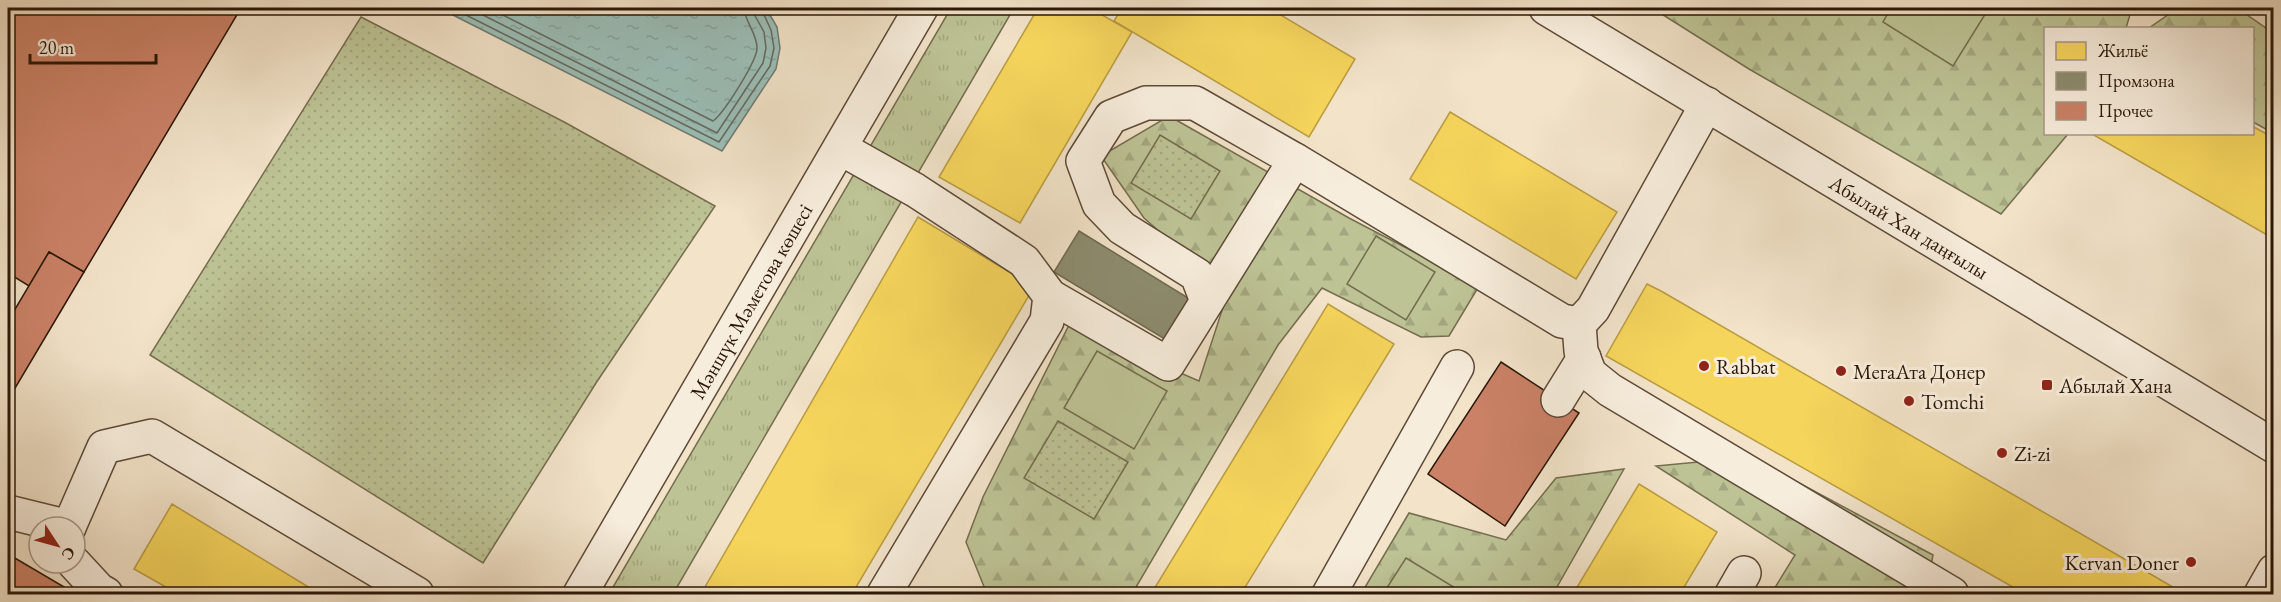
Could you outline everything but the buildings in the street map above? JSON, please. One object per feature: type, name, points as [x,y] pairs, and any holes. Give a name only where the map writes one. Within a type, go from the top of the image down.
[{"type":"street","name":"Мәншүк Мәметова көшесі","points":[[580,594],[921,8]]},
{"type":"street","name":"Абылай Хан даңғылы","points":[[1545,8],[2274,447]]},
{"type":"street","points":[[1207,301],[1197,275],[1122,228],[1099,204],[1083,161],[1111,117],[1146,103],[1195,103],[1562,321],[1580,324]]},
{"type":"street","points":[[1707,104],[1593,309],[1580,324],[1581,351],[1590,374],[1610,390],[1953,594]]},
{"type":"street","points":[[840,147],[915,190],[1024,261],[1050,296],[1168,364],[1294,160]]},
{"type":"street","points":[[884,594],[1047,321],[1050,296]]},
{"type":"street","points":[[1558,400],[1584,358]]},
{"type":"street","points":[[1329,594],[1457,367]]},
{"type":"street","points":[[74,515],[104,447],[152,436],[417,594]]},
{"type":"street","points":[[8,512],[27,517]]},
{"type":"street","points":[[2261,594],[2274,571]]},
{"type":"street","points":[[85,575],[106,594]]},
{"type":"green space","points":[[951,8],[1014,8],[673,594],[609,594]]},
{"type":"green space","points":[[1652,8],[2132,8],[2126,27],[2044,27],[2044,135],[2067,135],[2001,214],[1749,69]]},
{"type":"green space","points":[[1891,8],[1989,8],[1953,66],[1883,22]]},
{"type":"green space","points":[[2178,8],[2237,8],[2273,33],[2273,133],[2254,123],[2254,27],[2150,27]]},
{"type":"green space","points":[[361,17],[566,123],[715,206],[596,383],[483,563],[150,355]]},
{"type":"green space","points":[[1169,116],[1349,218],[1479,286],[1449,336],[1421,337],[1322,288],[1278,345],[1132,594],[987,594],[966,542],[983,497],[1069,325],[1199,381],[1228,292],[1144,218],[1101,156]]},
{"type":"green space","points":[[1160,135],[1220,171],[1191,219],[1131,183]]},
{"type":"green space","points":[[1376,236],[1435,272],[1406,320],[1347,284]]},
{"type":"green space","points":[[1097,351],[1167,391],[1134,449],[1064,408]]},
{"type":"green space","points":[[1058,421],[1128,462],[1094,519],[1024,478]]},
{"type":"green space","points":[[1751,457],[1933,555],[1926,594],[1771,594],[1795,555],[1656,466]]},
{"type":"green space","points":[[1624,469],[1553,594],[1361,594],[1409,513],[1506,540],[1556,478]]},
{"type":"green space","points":[[1406,558],[1465,594],[1383,594]]},
{"type":"water","points":[[439,8],[766,8],[777,27],[780,48],[776,69],[722,151]]},
{"type":"place","name":"Rabbat","points":[[1704,366]]},
{"type":"place","name":"МегаАта Донер","points":[[1841,371]]},
{"type":"place","name":"Абылай Хана","points":[[2047,385]]},
{"type":"place","name":"Tomchi","points":[[1909,401]]},
{"type":"place","name":"Zi-zi","points":[[2002,453]]},
{"type":"place","name":"Kervan Doner","points":[[2191,562]]}]
